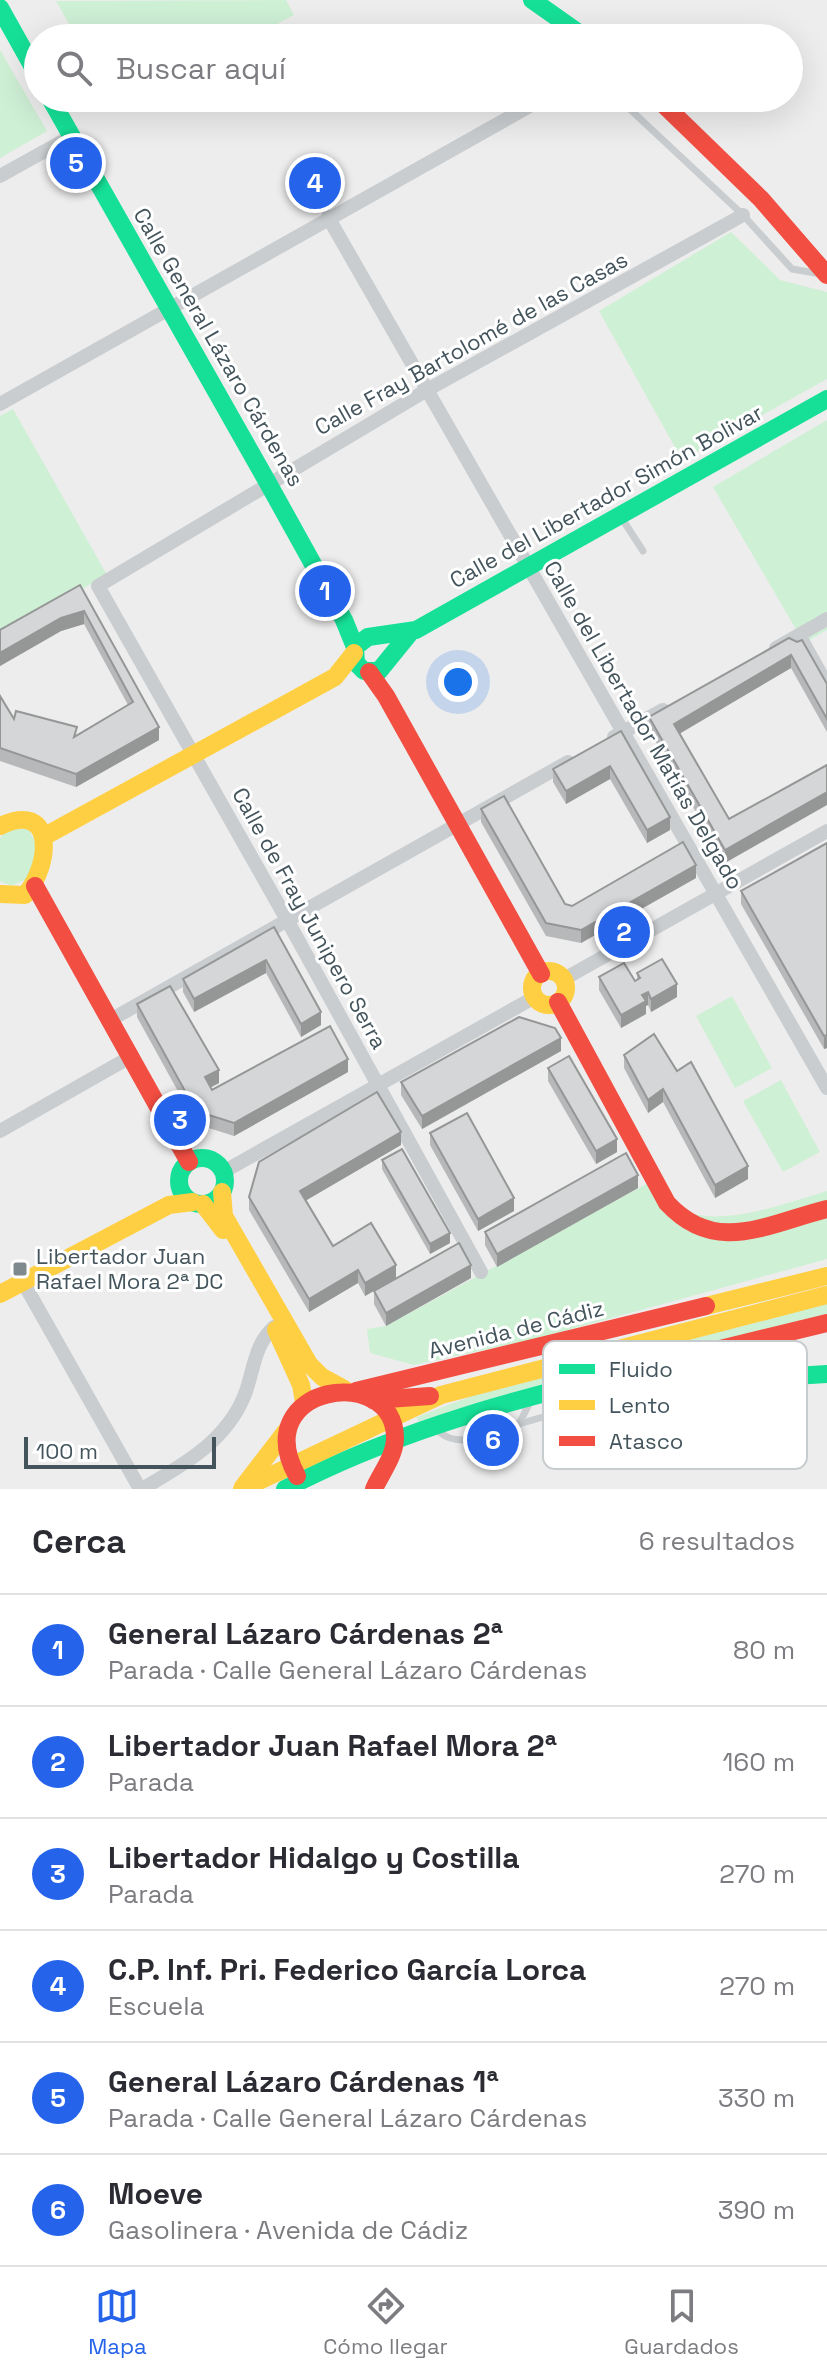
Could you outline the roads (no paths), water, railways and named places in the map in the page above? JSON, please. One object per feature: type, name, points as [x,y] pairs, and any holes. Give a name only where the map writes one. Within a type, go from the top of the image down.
[{"type":"main road","points":[[532,0],[566,24]]},
{"type":"main road","points":[[0,8],[24,51]]},
{"type":"main road","name":"Calle General Lázaro Cárdenas","points":[[58,112],[344,620],[364,644]]},
{"type":"main road","points":[[671,112],[761,199],[827,275]]},
{"type":"main road","name":"Calle del Libertador Simón Bolivar","points":[[377,667],[409,634],[827,399]]},
{"type":"main road","name":"Calle del Libertador Simón Bolivar","points":[[364,644],[409,634]]},
{"type":"main road","points":[[45,836],[338,673],[364,644]]},
{"type":"main road","points":[[364,644],[356,663],[377,667]]},
{"type":"main road","points":[[364,644],[387,646],[377,667],[386,696],[541,974]]},
{"type":"main road","points":[[338,673],[377,667]]},
{"type":"main road","points":[[0,895],[25,895],[35,886],[47,851],[45,836],[31,824],[2,819]]},
{"type":"main road","points":[[35,886],[112,1019],[189,1162]]},
{"type":"main road","points":[[556,973],[564,979],[566,990],[558,1002],[543,1004],[535,997],[534,982],[541,974],[556,973]]},
{"type":"main road","points":[[558,1002],[667,1203],[681,1220],[711,1234],[739,1234],[827,1209]]},
{"type":"main road","points":[[169,1205],[179,1185],[181,1172],[189,1162],[204,1158],[223,1172],[224,1216],[293,1338],[322,1377],[373,1400],[388,1418],[395,1438],[374,1489]]},
{"type":"main road","points":[[179,1185],[223,1229],[291,1359],[304,1402],[242,1489]]},
{"type":"main road","points":[[0,1294],[169,1205],[214,1200],[222,1192]]},
{"type":"main road","name":"Avenida de Cádiz","points":[[567,1341],[827,1276]]},
{"type":"main road","name":"Avenida de Cádiz","points":[[652,1341],[827,1295]]},
{"type":"main road","name":"Avenida de Cádiz","points":[[638,1341],[655,1334],[687,1311]]},
{"type":"main road","points":[[754,1341],[827,1323]]},
{"type":"main road","name":"Avenida de Cádiz","points":[[304,1402],[319,1393],[371,1390],[543,1347]]},
{"type":"main road","name":"Avenida de Cádiz","points":[[242,1489],[441,1395],[543,1369]]},
{"type":"main road","points":[[807,1375],[827,1374]]},
{"type":"main road","points":[[285,1489],[395,1438],[543,1393]]},
{"type":"main road","name":"Avenida de Cádiz","points":[[373,1400],[441,1395]]},
{"type":"main road","points":[[287,1428],[285,1448],[290,1465],[298,1477],[305,1478]]},
{"type":"street","points":[[0,404],[519,112]]},
{"type":"street","points":[[0,176],[72,136]]},
{"type":"street","name":"Calle Fray Bartolomé de las Casas","points":[[98,586],[427,390],[743,215]]},
{"type":"street","name":"Calle del Libertador Matías Delgado","points":[[328,217],[827,1088]]},
{"type":"street","name":"Calle de Fray Junipero Serra","points":[[98,586],[481,1272]]},
{"type":"street","points":[[765,653],[827,619]]},
{"type":"street","points":[[799,635],[827,685]]},
{"type":"street","points":[[112,1019],[286,918],[674,704]]},
{"type":"street","points":[[564,979],[827,831]]},
{"type":"street","points":[[223,1172],[535,997]]},
{"type":"street","points":[[0,1131],[132,1056]]},
{"type":"street","points":[[23,1282],[141,1489],[195,1457],[226,1427],[244,1396],[260,1343],[274,1327]]},
{"type":"lane","points":[[633,112],[743,215],[792,269],[827,275]]},
{"type":"lane","points":[[620,515],[643,551]]},
{"type":"lane","points":[[519,1424],[534,1396]]},
{"type":"lane","points":[[429,1426],[452,1441],[461,1441],[543,1417]]},
{"type":"place","name":"General Lázaro Cárdenas 1ª","points":[[76,163]]},
{"type":"place","name":"C.P. Inf. Pri. Federico García Lorca","points":[[315,183]]},
{"type":"place","name":"General Lázaro Cárdenas 2ª","points":[[325,591]]},
{"type":"place","name":"Libertador Juan Rafael Mora 2ª","points":[[624,932]]},
{"type":"place","name":"Libertador Hidalgo y Costilla","points":[[180,1120]]},
{"type":"place","name":"Libertador Juan Rafael Mora 2ª DC","points":[[20,1269]]},
{"type":"place","name":"Moeve","points":[[493,1440]]}]
